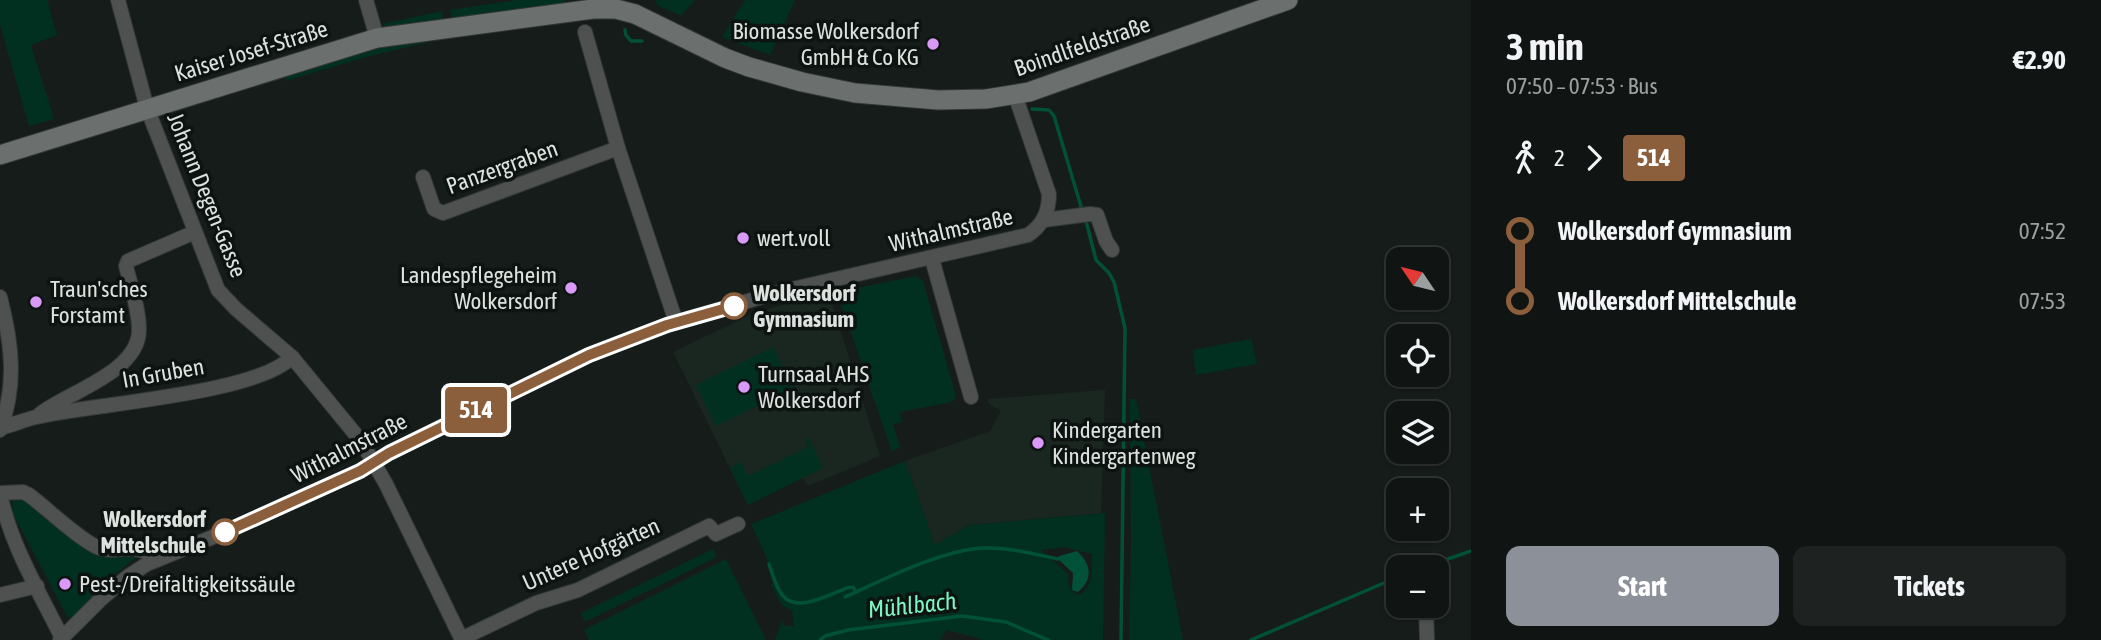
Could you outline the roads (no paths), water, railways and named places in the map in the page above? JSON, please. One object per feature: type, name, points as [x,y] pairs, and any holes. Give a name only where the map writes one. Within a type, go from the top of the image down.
[{"type":"street","name":"Johann Degen-Gasse","points":[[118,0],[147,108],[222,295],[292,357],[361,441],[461,639]]},
{"type":"street","points":[[366,0],[377,38]]},
{"type":"street","name":"Boindlfeldstraße","points":[[647,18],[725,58],[802,82],[855,93],[926,99],[986,99],[1045,87],[1288,0]]},
{"type":"street","name":"Kaiser Josef-Straße","points":[[0,155],[377,38],[577,5],[616,9],[647,18]]},
{"type":"street","points":[[586,32],[618,148],[676,322]]},
{"type":"street","name":"Withalmstraße","points":[[61,639],[127,577],[157,560],[360,471],[589,355],[676,322],[775,293],[1028,235],[1044,220],[1049,194],[1015,95]]},
{"type":"street","name":"Panzergraben","points":[[423,177],[434,209],[443,213],[618,148]]},
{"type":"street","points":[[1044,220],[1097,215],[1112,250]]},
{"type":"street","points":[[0,429],[37,417],[100,380],[117,366],[134,348],[138,338],[139,326],[126,266],[128,261],[195,232]]},
{"type":"street","points":[[932,259],[971,397]]},
{"type":"street","points":[[0,298],[9,335],[12,382],[10,400],[0,429]]},
{"type":"street","name":"In Gruben","points":[[37,417],[213,387],[262,375],[292,357]]},
{"type":"street","points":[[61,639],[4,516],[0,493],[23,492],[29,495],[97,548],[138,548],[149,552],[157,560]]},
{"type":"street","name":"Untere Hofgärten","points":[[461,639],[536,603],[578,590],[709,526],[716,534],[738,524]]},
{"type":"street","points":[[0,595],[37,586]]},
{"type":"street","points":[[1426,618],[1427,640]]},
{"type":"waterway","points":[[625,30],[631,41],[642,41]]},
{"type":"waterway","points":[[1032,109],[1049,110],[1054,116],[1082,210]]},
{"type":"waterway","points":[[1085,217],[1096,260],[1114,282],[1125,328],[1121,640]]},
{"type":"waterway","points":[[845,597],[912,567],[967,550],[1002,549],[1058,559]]},
{"type":"waterway","name":"Mühlbach","points":[[1449,559],[1471,551]]},
{"type":"waterway","points":[[769,564],[778,589],[789,601],[805,603],[853,587],[856,592]]},
{"type":"waterway","name":"Mühlbach","points":[[1251,640],[1386,582]]},
{"type":"waterway","name":"Mühlbach","points":[[820,640],[848,630],[962,616],[1006,622],[1048,640]]},
{"type":"place","name":"Biomasse Wolkersdorf GmbH & Co KG","points":[[933,44]]},
{"type":"place","name":"wert.voll","points":[[743,238]]},
{"type":"place","name":"Landespflegeheim Wolkersdorf","points":[[571,288]]},
{"type":"place","name":"Traun'sches Forstamt","points":[[36,302]]},
{"type":"place","name":"Wolkersdorf Gymnasium","points":[[734,306]]},
{"type":"place","name":"Turnsaal AHS Wolkersdorf","points":[[744,387]]},
{"type":"place","name":"Kindergarten Kindergartenweg","points":[[1038,443]]},
{"type":"place","name":"Wolkersdorf Mittelschule","points":[[225,532]]},
{"type":"place","name":"Pest-/Dreifaltigkeitssäule","points":[[65,584]]}]
